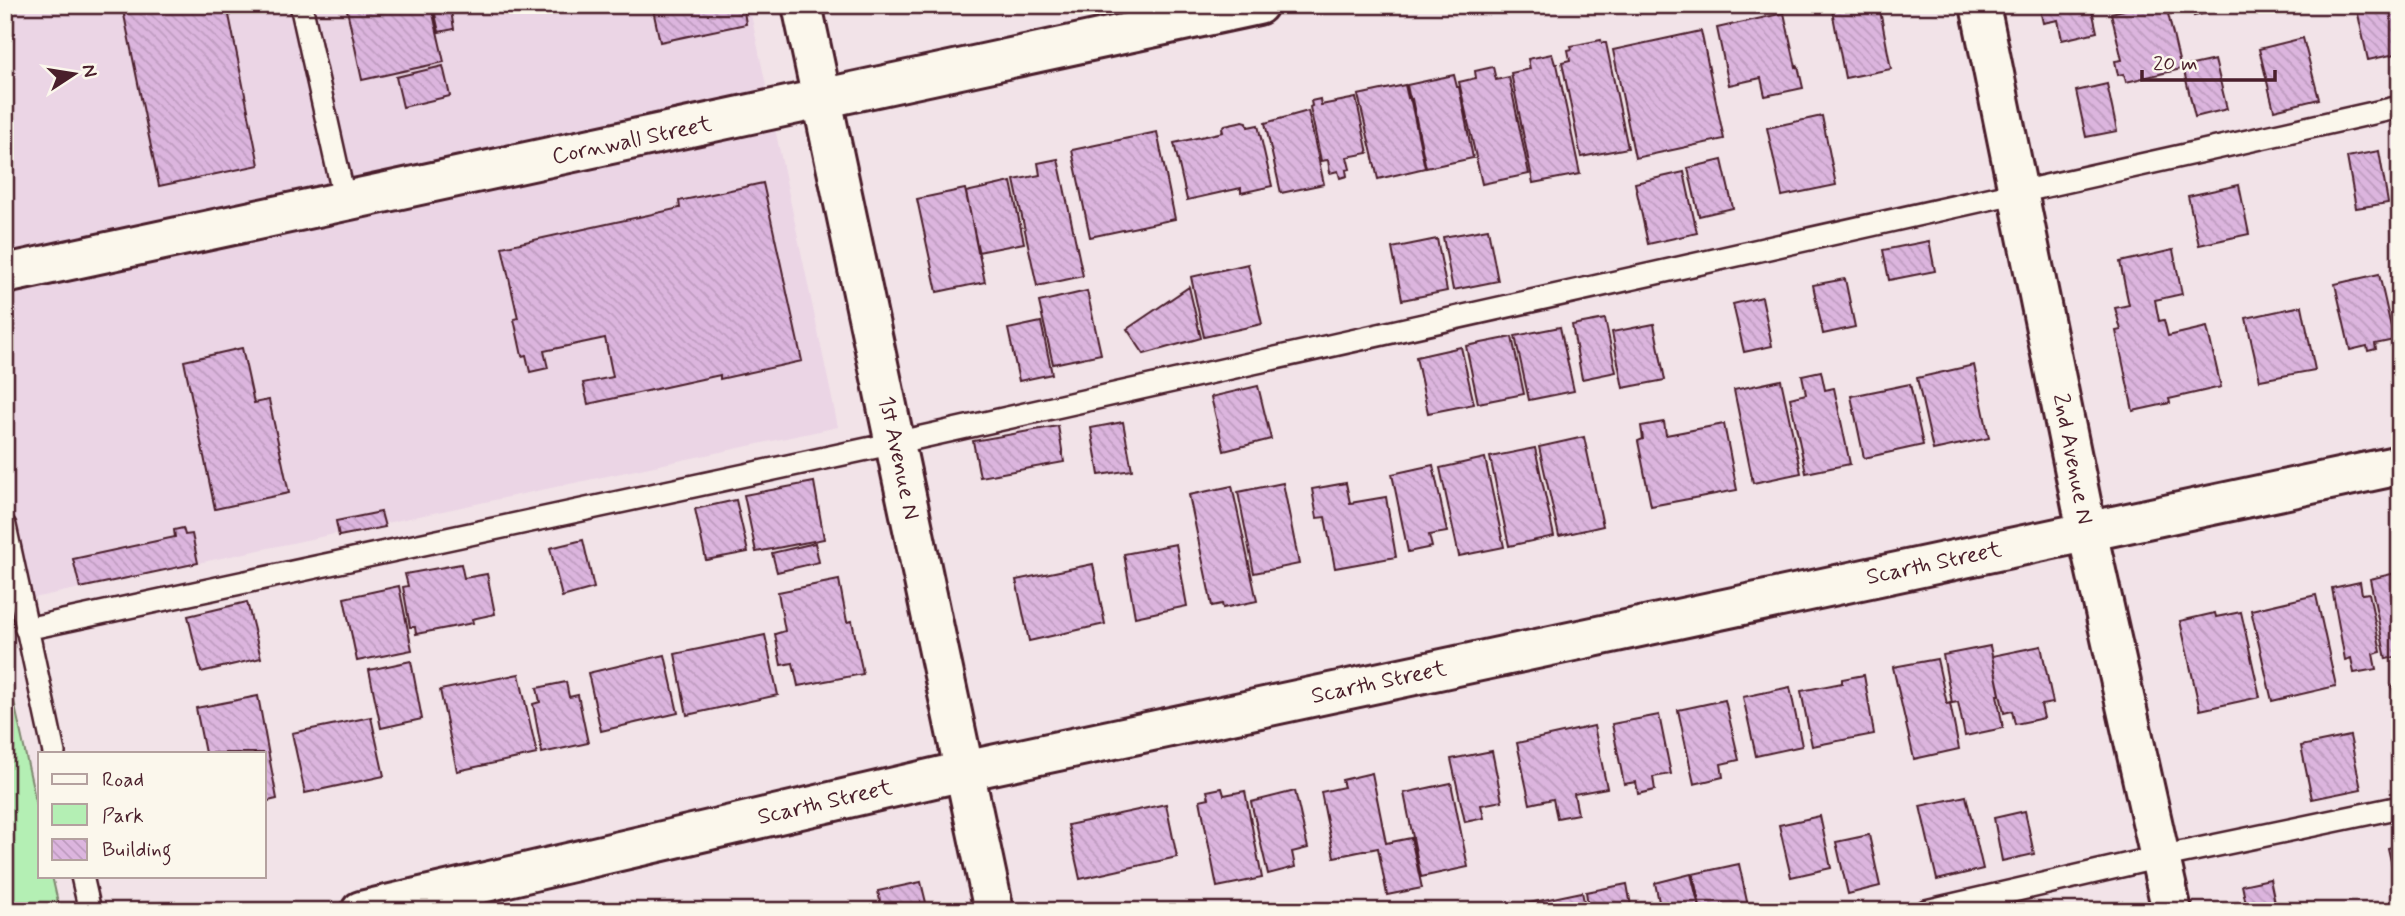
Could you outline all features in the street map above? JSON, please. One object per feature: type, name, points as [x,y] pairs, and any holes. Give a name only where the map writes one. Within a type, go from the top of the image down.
[{"type":"street","name":"1st Avenue N","points":[[802,5],[994,911]]},
{"type":"street","name":"Cornwall Street","points":[[5,274],[1258,5]]},
{"type":"street","name":"2nd Avenue N","points":[[1980,5],[2087,531],[2172,911]]},
{"type":"street","name":"Scarth Street","points":[[361,911],[964,771],[2400,465]]},
{"type":"lane","points":[[301,5],[345,202]]},
{"type":"lane","points":[[26,629],[895,443],[2400,107]]},
{"type":"lane","points":[[5,526],[54,752]]},
{"type":"lane","points":[[1926,911],[2161,857],[2400,807]]},
{"type":"lane","points":[[82,878],[90,911]]},
{"type":"shaded area","points":[[5,5],[749,5],[838,427],[5,604]]},
{"type":"green space","points":[[5,661],[38,811],[38,878],[52,878],[60,911],[5,911]]},
{"type":"building","points":[[122,5],[227,5],[259,165],[159,186]]},
{"type":"building","points":[[346,5],[431,5],[444,62],[362,80]]},
{"type":"building","points":[[433,5],[450,5],[454,29],[439,32]]},
{"type":"building","points":[[652,5],[743,5],[746,24],[660,42]]},
{"type":"building","points":[[1831,5],[1879,5],[1891,69],[1845,78]]},
{"type":"building","points":[[2039,5],[2091,5],[2097,32],[2062,40],[2058,20],[2043,23]]},
{"type":"building","points":[[2108,5],[2132,5],[2109,10]]},
{"type":"building","points":[[2145,5],[2166,5],[2181,69],[2126,82],[2124,74],[2118,75],[2115,61],[2122,60],[2111,13]]},
{"type":"building","points":[[2191,5],[2232,5],[2232,7],[2194,16]]},
{"type":"building","points":[[2356,5],[2398,5],[2400,53],[2368,60]]},
{"type":"building","points":[[1784,13],[1803,88],[1765,96],[1761,78],[1729,85],[1717,28]]},
{"type":"building","points":[[1701,31],[1724,139],[1635,158],[1613,50]]},
{"type":"building","points":[[2303,38],[2319,99],[2274,110],[2259,49]]},
{"type":"building","points":[[1601,40],[1606,43],[1628,148],[1581,157],[1562,62],[1570,60],[1568,50],[1572,49],[1571,46]]},
{"type":"building","points":[[1552,54],[1557,64],[1580,174],[1533,183],[1511,73],[1530,69],[1528,59]]},
{"type":"building","points":[[2215,60],[2227,109],[2195,117],[2183,67]]},
{"type":"building","points":[[443,66],[450,96],[403,107],[396,77]]},
{"type":"building","points":[[1493,67],[1496,80],[1509,77],[1529,174],[1482,184],[1459,82],[1476,78],[1475,71]]},
{"type":"building","points":[[1454,75],[1459,87],[1473,158],[1426,168],[1407,85]]},
{"type":"building","points":[[2107,84],[2117,131],[2086,137],[2076,91]]},
{"type":"building","points":[[1405,85],[1425,168],[1378,179],[1358,95]]},
{"type":"building","points":[[1356,98],[1368,153],[1347,157],[1350,169],[1346,170],[1347,176],[1340,178],[1338,171],[1330,173],[1328,160],[1321,161],[1311,101],[1320,99],[1321,105]]},
{"type":"building","points":[[1308,111],[1324,184],[1281,193],[1265,123]]},
{"type":"building","points":[[1822,116],[1836,185],[1782,196],[1767,128]]},
{"type":"building","points":[[1247,122],[1248,127],[1258,125],[1272,186],[1241,193],[1241,188],[1187,200],[1174,143],[1223,132],[1225,125]]},
{"type":"building","points":[[1157,132],[1175,219],[1090,237],[1072,150]]},
{"type":"building","points":[[2379,151],[2388,203],[2356,208],[2347,157]]},
{"type":"building","points":[[1058,159],[1083,276],[1037,286],[1014,180],[1040,175],[1038,163]]},
{"type":"building","points":[[1722,160],[1733,208],[1699,216],[1688,168]]},
{"type":"building","points":[[1684,172],[1697,233],[1648,244],[1635,183]]},
{"type":"building","points":[[1011,182],[1024,243],[978,252],[966,192]]},
{"type":"building","points":[[763,183],[802,361],[720,379],[720,375],[588,404],[583,383],[613,377],[605,338],[544,351],[548,368],[530,372],[526,355],[522,356],[514,319],[518,318],[502,247],[680,208],[679,201]]},
{"type":"building","points":[[2239,185],[2249,234],[2199,245],[2188,196]]},
{"type":"building","points":[[965,189],[985,282],[937,292],[917,199]]},
{"type":"building","points":[[1488,229],[1498,281],[1453,290],[1443,237]]},
{"type":"building","points":[[1437,239],[1447,291],[1402,300],[1392,248]]},
{"type":"building","points":[[1929,241],[1935,271],[1889,280],[1883,250]]},
{"type":"building","points":[[2173,250],[2182,294],[2155,300],[2159,321],[2164,320],[2168,336],[2207,327],[2221,387],[2169,399],[2170,403],[2133,411],[2116,331],[2121,330],[2115,308],[2129,305],[2120,262]]},
{"type":"building","points":[[1248,264],[1262,324],[1204,337],[1191,277]]},
{"type":"building","points":[[2379,274],[2394,340],[2375,344],[2376,349],[2368,351],[2367,346],[2350,350],[2335,284]]},
{"type":"building","points":[[1845,279],[1855,327],[1823,334],[1813,285]]},
{"type":"building","points":[[1189,287],[1201,338],[1144,354],[1127,329]]},
{"type":"building","points":[[1087,291],[1101,354],[1053,364],[1039,302]]},
{"type":"building","points":[[1762,297],[1772,346],[1744,352],[1733,304]]},
{"type":"building","points":[[2302,306],[2315,370],[2260,380],[2246,318]]},
{"type":"building","points":[[1605,319],[1616,372],[1582,379],[1572,325]]},
{"type":"building","points":[[1041,322],[1052,374],[1019,381],[1008,329]]},
{"type":"building","points":[[1654,324],[1665,380],[1623,388],[1612,332]]},
{"type":"building","points":[[1560,327],[1574,391],[1529,400],[1515,336]]},
{"type":"building","points":[[1512,337],[1524,394],[1478,403],[1466,346]]},
{"type":"building","points":[[1461,347],[1474,404],[1428,413],[1416,357]]},
{"type":"building","points":[[242,348],[254,403],[269,400],[289,493],[215,509],[184,361]]},
{"type":"building","points":[[1974,365],[1989,438],[1933,450],[1917,378]]},
{"type":"building","points":[[1821,371],[1825,390],[1834,388],[1850,464],[1806,473],[1790,398],[1806,394],[1802,375]]},
{"type":"building","points":[[1781,380],[1801,473],[1753,483],[1734,390]]},
{"type":"building","points":[[1910,384],[1923,445],[1864,458],[1851,396]]},
{"type":"building","points":[[1258,386],[1271,439],[1224,451],[1211,397]]},
{"type":"building","points":[[1123,422],[1132,470],[1099,475],[1091,428]]},
{"type":"building","points":[[1664,422],[1666,435],[1724,424],[1737,490],[1651,506],[1638,441],[1643,439],[1641,426]]},
{"type":"building","points":[[1058,426],[1064,462],[980,477],[973,441]]},
{"type":"building","points":[[1584,437],[1603,526],[1559,536],[1539,447]]},
{"type":"building","points":[[1535,448],[1554,536],[1509,546],[1490,457]]},
{"type":"building","points":[[1485,458],[1504,547],[1459,556],[1440,468]]},
{"type":"building","points":[[1433,465],[1447,532],[1429,535],[1432,547],[1408,552],[1392,474]]},
{"type":"building","points":[[814,482],[824,539],[756,552],[744,495]]},
{"type":"building","points":[[1283,483],[1299,564],[1254,573],[1238,492]]},
{"type":"building","points":[[1346,483],[1350,503],[1386,497],[1396,557],[1335,568],[1325,517],[1317,518],[1312,489]]},
{"type":"building","points":[[1232,486],[1257,601],[1223,608],[1222,604],[1212,606],[1189,495]]},
{"type":"building","points":[[736,500],[748,552],[706,560],[695,509]]},
{"type":"building","points":[[381,512],[385,527],[339,536],[336,521]]},
{"type":"building","points":[[183,528],[185,535],[192,534],[198,563],[80,588],[73,559],[175,537],[174,530]]},
{"type":"building","points":[[583,540],[594,588],[562,597],[550,548]]},
{"type":"building","points":[[815,543],[819,562],[777,572],[772,553]]},
{"type":"building","points":[[1176,544],[1187,606],[1135,617],[1124,554]]},
{"type":"building","points":[[461,564],[464,578],[487,574],[495,614],[472,619],[473,623],[416,634],[415,627],[410,627],[403,587],[408,586],[405,574]]},
{"type":"building","points":[[1093,564],[1105,624],[1029,641],[1016,580]]},
{"type":"building","points":[[2400,572],[2400,656],[2386,659],[2370,579]]},
{"type":"building","points":[[839,580],[847,622],[852,621],[863,674],[798,686],[793,663],[781,665],[775,634],[785,631],[778,592]]},
{"type":"building","points":[[2360,582],[2362,594],[2369,593],[2381,652],[2373,654],[2376,669],[2354,673],[2351,658],[2345,660],[2332,588]]},
{"type":"building","points":[[399,586],[412,650],[357,661],[344,598]]},
{"type":"building","points":[[2316,595],[2336,686],[2272,701],[2251,610]]},
{"type":"building","points":[[247,602],[261,658],[201,672],[188,616]]},
{"type":"building","points":[[2241,612],[2260,697],[2200,710],[2180,621],[2215,613],[2216,617]]},
{"type":"building","points":[[765,635],[778,695],[687,715],[675,654]]},
{"type":"building","points":[[1990,646],[2000,695],[1997,695],[2003,728],[1965,736],[1958,702],[1952,703],[1943,655]]},
{"type":"building","points":[[2041,646],[2053,703],[2041,705],[2044,718],[2015,724],[2012,711],[2004,713],[1992,656]]},
{"type":"building","points":[[665,655],[678,713],[601,731],[588,673]]},
{"type":"building","points":[[1937,659],[1947,704],[1950,703],[1959,749],[1914,759],[1893,667]]},
{"type":"building","points":[[411,661],[422,719],[381,728],[369,670]]},
{"type":"building","points":[[519,674],[537,754],[457,771],[440,690]]},
{"type":"building","points":[[1864,675],[1874,734],[1812,746],[1801,691],[1842,683],[1842,679]]},
{"type":"building","points":[[566,682],[569,697],[578,695],[588,743],[542,753],[533,704],[540,702],[537,688]]},
{"type":"building","points":[[2400,684],[2400,722],[2392,686]]},
{"type":"building","points":[[1790,687],[1802,746],[1756,756],[1743,697]]},
{"type":"building","points":[[258,696],[277,799],[266,802],[266,752],[205,752],[196,708]]},
{"type":"building","points":[[1725,700],[1739,760],[1721,764],[1723,777],[1694,784],[1678,710]]},
{"type":"building","points":[[1659,715],[1671,774],[1653,777],[1655,790],[1638,794],[1636,782],[1624,784],[1612,724]]},
{"type":"building","points":[[371,717],[384,776],[305,793],[292,733]]},
{"type":"building","points":[[1594,726],[1607,788],[1574,794],[1578,814],[1557,818],[1553,799],[1530,804],[1517,743]]},
{"type":"building","points":[[2350,736],[2361,789],[2312,799],[2301,746]]},
{"type":"building","points":[[1492,751],[1502,801],[1481,805],[1484,818],[1465,822],[1451,759]]},
{"type":"building","points":[[1372,773],[1386,843],[1411,838],[1422,888],[1387,895],[1378,848],[1334,857],[1321,792],[1344,787],[1342,780]]},
{"type":"building","points":[[1451,783],[1468,867],[1421,877],[1404,793]]},
{"type":"building","points":[[1222,788],[1224,795],[1245,791],[1262,878],[1217,887],[1200,800],[1209,798],[1207,791]]},
{"type":"building","points":[[1295,791],[1308,848],[1292,852],[1295,867],[1268,874],[1251,802]]},
{"type":"building","points":[[1966,796],[1983,869],[1937,880],[1920,806]]},
{"type":"building","points":[[1166,804],[1177,857],[1080,879],[1068,825]]},
{"type":"building","points":[[2025,811],[2034,854],[2002,861],[1994,818]]},
{"type":"building","points":[[1820,816],[1831,868],[1791,877],[1779,825]]},
{"type":"building","points":[[1869,835],[1880,886],[1848,894],[1836,842]]},
{"type":"building","points":[[2400,845],[2400,901],[2388,848]]},
{"type":"building","points":[[1739,864],[1749,911],[1701,911],[1693,874]]},
{"type":"building","points":[[1691,874],[1700,911],[1661,911],[1655,883]]},
{"type":"building","points":[[2270,879],[2275,903],[2247,909],[2242,885]]},
{"type":"building","points":[[921,882],[928,911],[882,911],[878,891]]},
{"type":"building","points":[[1627,884],[1632,911],[1589,911],[1586,892]]},
{"type":"building","points":[[1582,892],[1586,911],[1530,911],[1529,903]]}]
